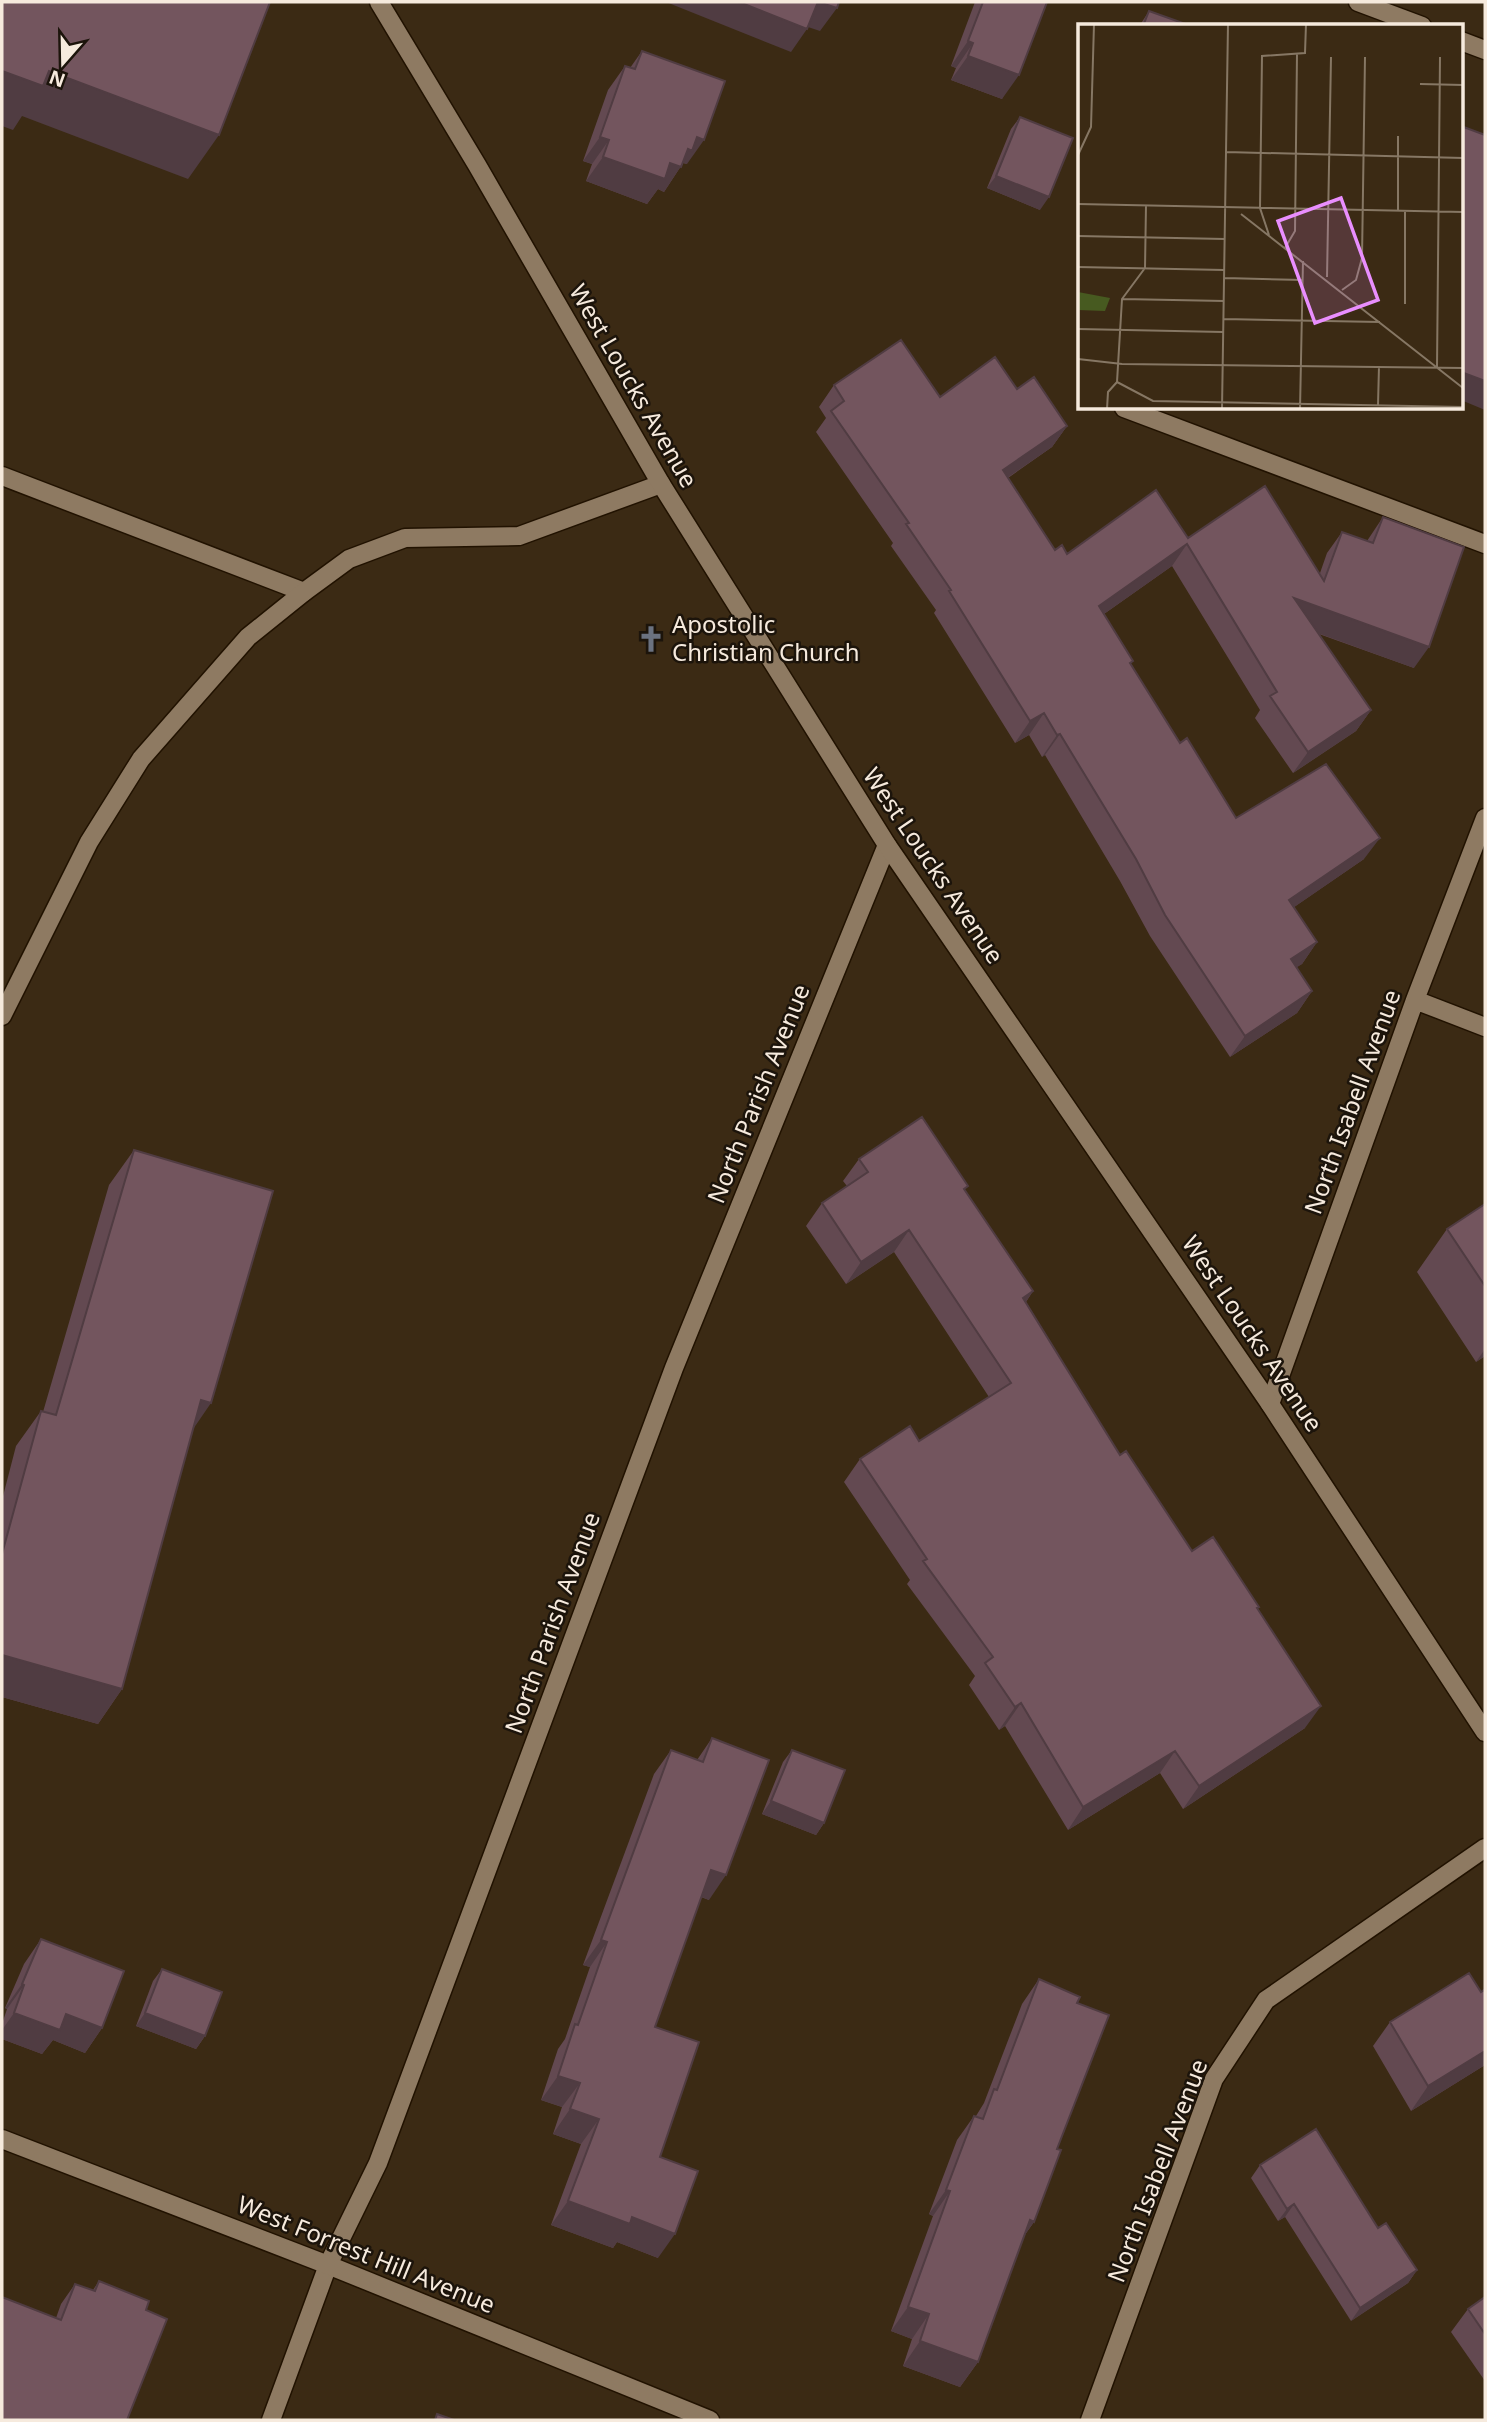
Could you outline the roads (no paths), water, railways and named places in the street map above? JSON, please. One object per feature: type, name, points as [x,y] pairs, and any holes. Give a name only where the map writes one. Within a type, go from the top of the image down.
[{"type":"street","name":"West Loucks Avenue","points":[[379,2],[477,165],[661,484],[887,845],[1270,1404],[1485,1732]]},
{"type":"street","points":[[1358,2],[1417,24]]},
{"type":"street","points":[[1462,41],[1485,50]]},
{"type":"street","points":[[1129,410],[1485,544]]},
{"type":"street","points":[[2,476],[304,592]]},
{"type":"street","points":[[2,1016],[89,842],[141,760],[248,637],[349,559],[405,538],[519,536],[661,484]]},
{"type":"street","name":"North Isabell Avenue","points":[[1270,1404],[1415,1000],[1485,818]]},
{"type":"street","name":"North Parish Avenue","points":[[271,2420],[328,2265],[378,2163],[674,1368],[887,845]]},
{"type":"street","points":[[1415,1000],[1485,1027]]},
{"type":"street","name":"North Isabell Avenue","points":[[1090,2420],[1214,2079],[1266,2000],[1485,1848]]},
{"type":"street","name":"West Forrest Hill Avenue","points":[[2,2139],[328,2265],[710,2420]]},
{"type":"place","name":"Apostolic Christian Church","points":[[651,639]]}]
